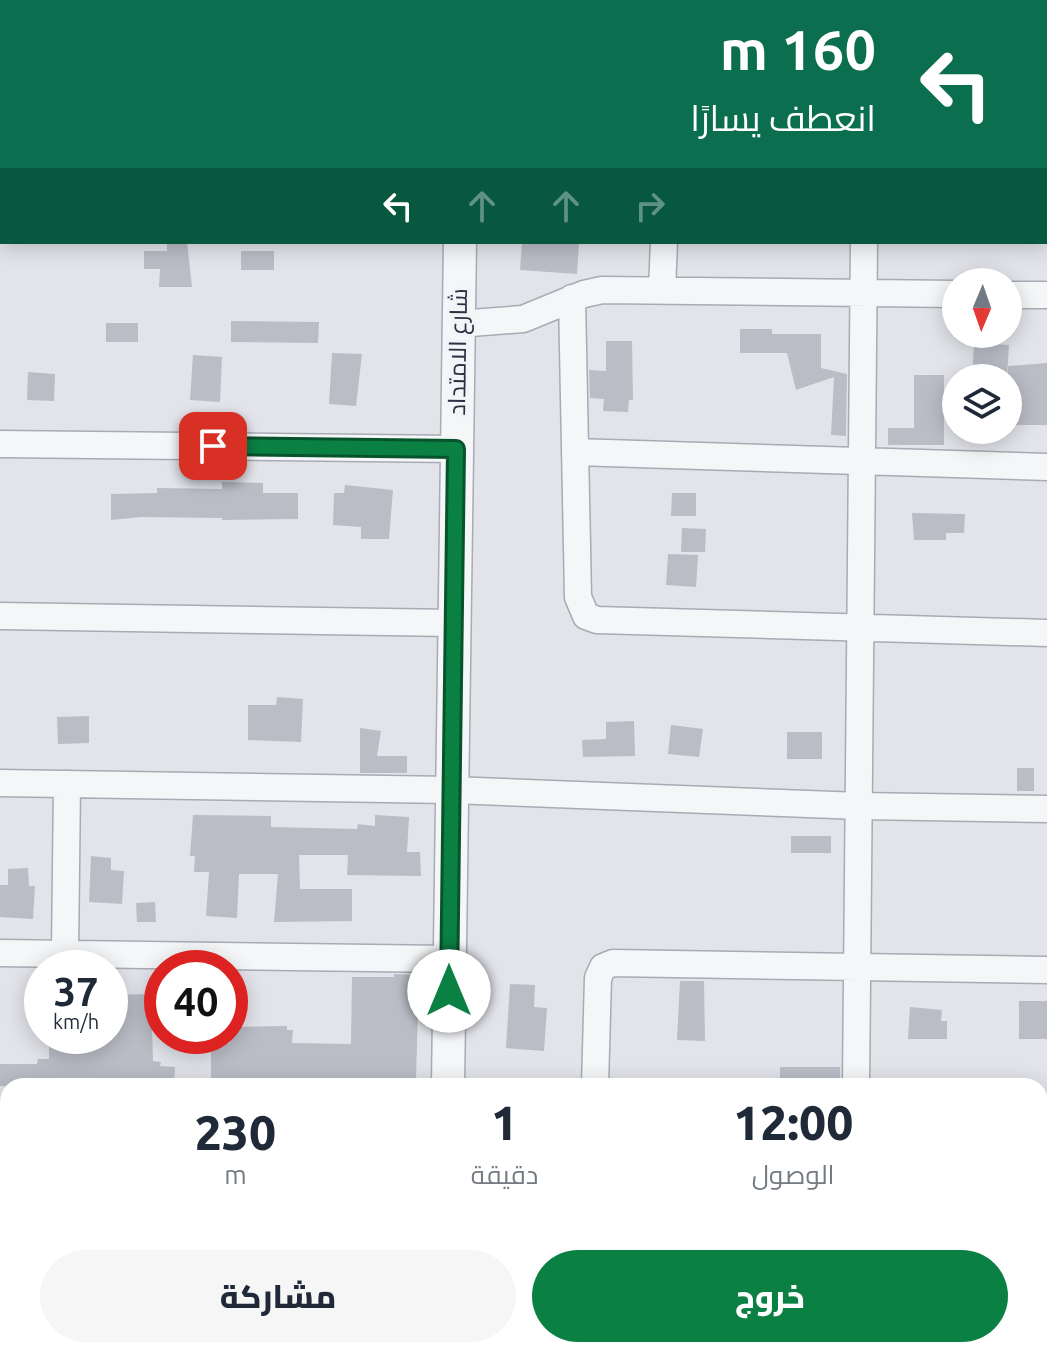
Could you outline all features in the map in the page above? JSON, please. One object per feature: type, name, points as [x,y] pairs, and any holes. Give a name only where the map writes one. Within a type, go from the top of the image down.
[{"type":"street","name":"شارع الامتداد","points":[[448,1078],[460,244]]},
{"type":"street","points":[[662,290],[664,244]]},
{"type":"street","points":[[856,1078],[864,244]]},
{"type":"street","points":[[458,324],[523,319],[547,312],[572,298],[602,290],[942,294]]},
{"type":"street","points":[[1022,295],[1047,295]]},
{"type":"street","points":[[572,298],[578,597],[579,608],[586,616],[597,620],[862,630],[1047,633]]},
{"type":"street","points":[[0,444],[456,449]]},
{"type":"street","points":[[575,452],[1047,467]]},
{"type":"street","points":[[0,616],[454,623]]},
{"type":"street","points":[[0,783],[451,790],[860,806],[1047,809]]},
{"type":"street","points":[[65,950],[67,784]]},
{"type":"street","points":[[0,953],[24,953]]},
{"type":"street","points":[[128,954],[449,959]]},
{"type":"street","points":[[595,1078],[598,978],[603,967],[613,963],[1047,970]]},
{"type":"building","points":[[167,244],[187,244],[192,287],[159,287],[160,269],[144,269],[144,251],[167,251]]},
{"type":"building","points":[[522,244],[579,244],[577,274],[520,270]]},
{"type":"building","points":[[241,251],[274,251],[274,270],[241,270]]},
{"type":"building","points":[[231,321],[319,322],[318,343],[231,342]]},
{"type":"building","points":[[106,323],[138,323],[138,342],[106,342]]},
{"type":"building","points":[[740,329],[772,329],[772,334],[821,334],[821,368],[847,374],[846,436],[831,435],[834,377],[796,390],[787,353],[740,353]]},
{"type":"building","points":[[606,341],[632,341],[633,400],[629,400],[628,412],[603,411],[604,399],[590,398],[589,370],[606,371]]},
{"type":"building","points":[[974,348],[1009,348],[1008,364],[973,364]]},
{"type":"building","points":[[332,353],[362,354],[356,406],[329,404]]},
{"type":"building","points":[[193,355],[222,357],[220,402],[190,400]]},
{"type":"building","points":[[1047,363],[1047,425],[1022,425],[1022,365]]},
{"type":"building","points":[[28,372],[55,374],[54,401],[27,400]]},
{"type":"building","points":[[914,375],[942,375],[944,445],[888,445],[888,428],[914,428]]},
{"type":"building","points":[[222,482],[263,483],[263,493],[298,493],[298,519],[141,517],[111,520],[111,494],[157,493],[157,488],[222,489]]},
{"type":"building","points":[[345,485],[393,490],[389,539],[361,539],[361,527],[333,525],[334,493],[344,493]]},
{"type":"building","points":[[672,493],[696,493],[696,516],[671,516]]},
{"type":"building","points":[[912,513],[965,514],[964,533],[946,533],[946,540],[914,540]]},
{"type":"building","points":[[682,528],[706,529],[705,552],[681,552]]},
{"type":"building","points":[[668,554],[698,555],[696,587],[666,585]]},
{"type":"building","points":[[277,697],[303,699],[301,742],[248,740],[248,705],[276,705]]},
{"type":"building","points":[[89,716],[89,743],[58,744],[57,717]]},
{"type":"building","points":[[634,721],[635,756],[583,757],[582,740],[606,739],[606,722]]},
{"type":"building","points":[[671,725],[703,729],[699,757],[668,754]]},
{"type":"building","points":[[360,728],[381,731],[377,756],[407,756],[407,773],[360,773]]},
{"type":"building","points":[[787,732],[822,732],[822,759],[787,759]]},
{"type":"building","points":[[1017,768],[1034,768],[1034,791],[1017,791]]},
{"type":"building","points":[[193,815],[271,816],[271,827],[357,829],[358,824],[375,826],[375,815],[409,817],[407,852],[420,852],[421,876],[347,875],[348,855],[299,855],[300,889],[352,889],[352,921],[274,922],[278,874],[239,874],[237,918],[206,916],[209,872],[194,872],[195,856],[190,856]]},
{"type":"building","points":[[791,836],[831,836],[831,853],[791,853]]},
{"type":"building","points":[[91,856],[111,858],[111,870],[124,871],[122,904],[89,902]]},
{"type":"building","points":[[28,868],[29,886],[35,886],[33,919],[0,917],[0,885],[8,885],[8,869]]},
{"type":"building","points":[[155,902],[156,922],[137,922],[136,903]]},
{"type":"building","points":[[419,975],[416,1078],[211,1078],[211,1054],[248,1054],[248,1027],[287,1026],[287,1030],[293,1030],[292,1043],[351,1044],[352,977]]},
{"type":"building","points":[[680,981],[704,981],[705,1041],[677,1040]]},
{"type":"building","points":[[510,984],[535,985],[534,1007],[547,1008],[544,1051],[506,1048]]},
{"type":"building","points":[[144,994],[144,1054],[153,1054],[153,1061],[161,1062],[160,1066],[175,1067],[174,1078],[0,1078],[0,1064],[37,1064],[38,1059],[49,1059],[49,1054],[128,1054],[128,995]]},
{"type":"building","points":[[1019,1001],[1047,1001],[1047,1039],[1019,1039]]},
{"type":"building","points":[[910,1007],[942,1010],[941,1021],[947,1021],[947,1039],[908,1039]]},
{"type":"building","points":[[780,1067],[840,1067],[840,1078],[780,1078]]},
{"type":"route","points":[[213,446],[456,449],[449,991]]}]
